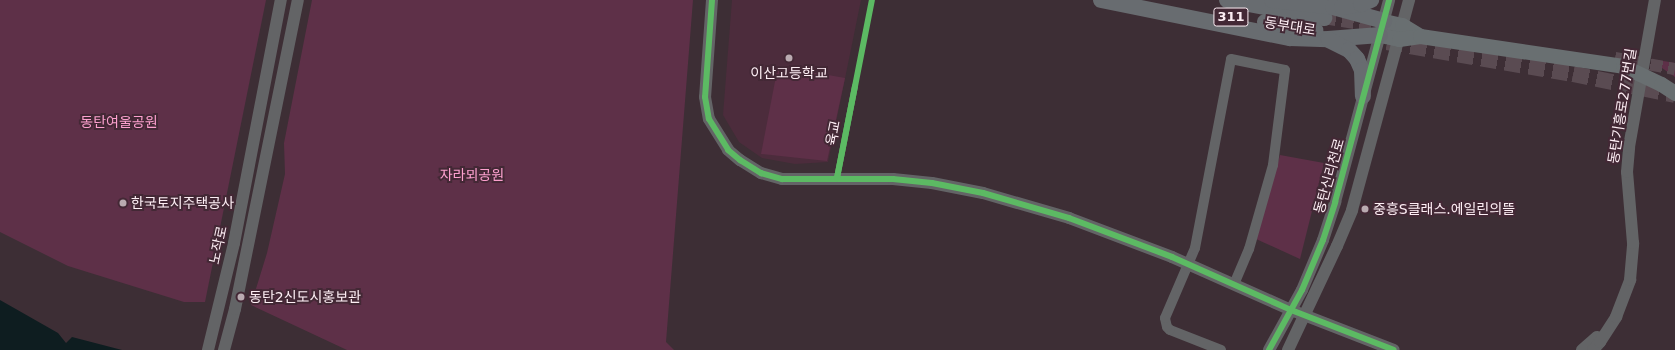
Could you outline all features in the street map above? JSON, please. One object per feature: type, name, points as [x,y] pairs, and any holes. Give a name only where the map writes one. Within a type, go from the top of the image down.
[{"type":"highway","points":[[1101,0],[1290,38],[1327,24],[1361,4],[1371,0]]},
{"type":"highway","name":"동부대로","points":[[1139,0],[1327,24]]},
{"type":"highway","name":"동부대로","points":[[1227,0],[1327,24]]},
{"type":"highway","points":[[1272,0],[1327,24],[1382,28]]},
{"type":"highway","points":[[1327,24],[1382,28]]},
{"type":"highway","points":[[1327,24],[1357,59],[1363,76],[1363,96]]},
{"type":"main road","points":[[1382,28],[1420,36],[1623,66],[1661,84],[1675,93]]},
{"type":"street","name":"노작로","points":[[208,350],[220,306],[234,243],[281,0]]},
{"type":"street","points":[[224,350],[235,309],[298,0]]},
{"type":"street","points":[[712,0],[705,97],[709,119],[728,150],[740,160],[761,173],[782,179],[894,179],[932,183],[983,193],[1069,218],[1188,264],[1291,310],[1394,350]]},
{"type":"street","name":"동탄신리천로","points":[[1269,350],[1302,290],[1323,240],[1335,202],[1389,0]]},
{"type":"street","points":[[1288,350],[1352,210],[1409,0]]},
{"type":"street","name":"동탄기흥로277번길","points":[[1593,350],[1616,317],[1630,280],[1632,262],[1632,228],[1627,172],[1629,147],[1655,0]]},
{"type":"street","points":[[1221,350],[1170,330],[1165,323],[1166,313],[1195,248],[1231,59],[1285,70],[1273,165],[1249,250],[1234,284]]},
{"type":"street","name":"동탄기흥로277번길","points":[[1582,350],[1606,330]]},
{"type":"shaded area","name":"이산고등학교","points":[[732,0],[861,0],[828,162],[795,164],[762,158],[739,142],[723,115]]},
{"type":"shaded area","points":[[0,300],[58,333],[66,343],[72,337],[122,350],[0,350]]},
{"type":"green space","name":"동탄여울공원","points":[[0,0],[266,0],[205,302],[184,302],[68,266],[0,232]]},
{"type":"green space","name":"자라뫼공원","points":[[312,0],[693,0],[666,342],[674,350],[347,350],[251,305],[267,253],[285,174],[284,143]]},
{"type":"green space","points":[[1658,60],[1675,63],[1675,77],[1662,68]]},
{"type":"green space","points":[[778,66],[845,78],[827,161],[761,154]]},
{"type":"green space","points":[[1280,155],[1324,163],[1300,259],[1256,239]]},
{"type":"tunnel","points":[[1324,18],[1385,28]]},
{"type":"tunnel","points":[[1387,42],[1573,74],[1675,95]]},
{"type":"tunnel","points":[[1615,58],[1675,69]]},
{"type":"cycle path","points":[[712,0],[705,97],[709,119],[728,150],[740,160],[761,173],[782,179],[893,179],[932,183],[983,193],[1069,218],[1172,257],[1291,310],[1394,350]]},
{"type":"cycle path","name":"육교","points":[[855,86],[837,178],[872,0]]},
{"type":"cycle path","points":[[1269,350],[1302,290],[1323,240],[1335,202],[1389,0]]},
{"type":"place","name":"이산고등학교","points":[[789,58]]},
{"type":"place","name":"한국토지주택공사","points":[[123,203]]},
{"type":"place","name":"중흥S클래스.에일린의뜰","points":[[1365,209]]},
{"type":"place","name":"동탄2신도시홍보관","points":[[241,297]]}]
